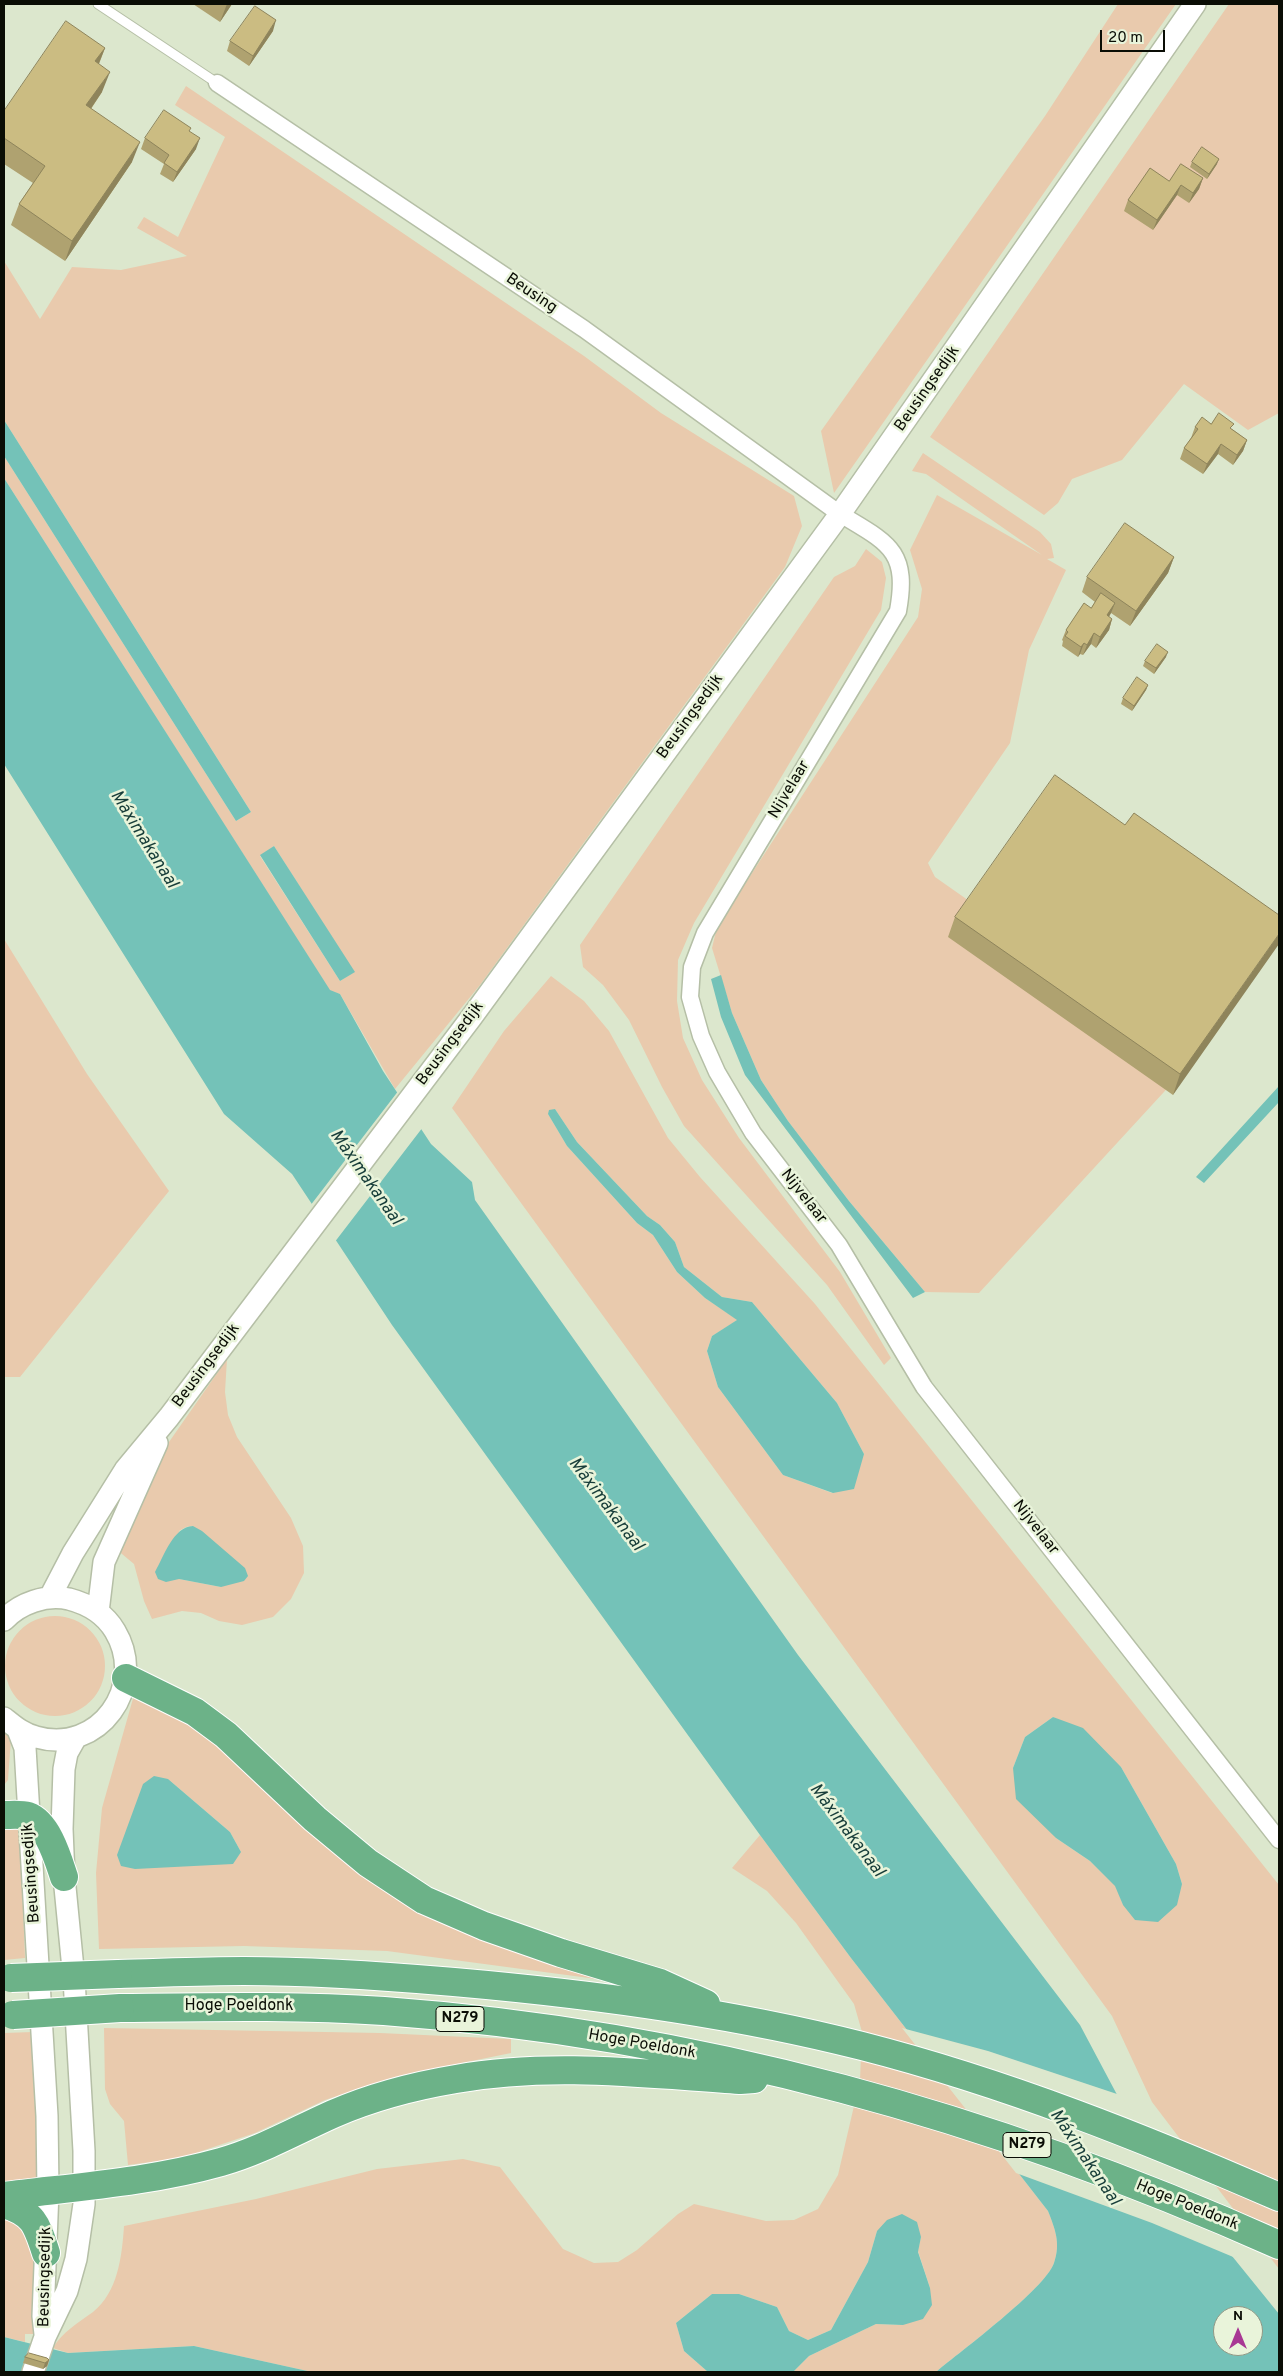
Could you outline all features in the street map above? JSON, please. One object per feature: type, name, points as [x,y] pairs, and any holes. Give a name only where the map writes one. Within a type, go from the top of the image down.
[{"type":"highway","name":"N279","points":[[126,1678],[164,1694],[195,1712],[226,1735],[315,1819],[368,1862],[424,1900],[484,1926],[561,1953],[660,1983],[744,2020]]},
{"type":"highway","points":[[16,1816],[38,1824],[46,1834],[57,1854],[64,1877]]},
{"type":"highway","name":"N279","points":[[7,1978],[245,1971],[386,1976],[581,1995],[695,2011],[862,2046],[1018,2093],[1151,2142],[1279,2197]]},
{"type":"highway","name":"Hoge Poeldonk","points":[[9,2015],[120,2008],[299,2007],[384,2011],[517,2024],[685,2052],[796,2075],[911,2107],[1066,2158],[1197,2209],[1279,2245]]},
{"type":"highway","name":"N279","points":[[4,2196],[48,2190],[84,2188],[182,2172],[222,2162],[261,2148],[332,2114],[366,2101],[403,2090],[457,2078],[513,2072],[588,2069],[740,2080],[796,2075]]},
{"type":"highway","points":[[4,2204],[20,2209],[30,2216],[37,2226],[46,2253]]},
{"type":"street","name":"Beusingsedijk","points":[[50,1597],[73,1553],[125,1470],[169,1417],[471,1018],[840,514],[1195,4]]},
{"type":"street","name":"Beusing","points":[[217,83],[584,329],[840,514]]},
{"type":"street","name":"Nijvelaar","points":[[840,514],[869,531],[895,554],[901,570],[902,586],[898,611],[705,932],[692,968],[690,997],[701,1036],[717,1072],[753,1133],[840,1245],[924,1387],[1279,1840]]},
{"type":"street","name":"Beusingsedijk","points":[[98,1612],[104,1562],[169,1417]]},
{"type":"street","points":[[4,1620],[25,1604],[50,1597],[81,1602],[98,1612],[112,1625],[121,1641],[126,1659],[126,1678],[121,1697],[110,1715],[94,1728],[76,1737],[56,1740],[36,1738],[11,1724]]},
{"type":"street","name":"Beusingsedijk","points":[[11,1724],[25,1748],[16,1816],[47,2116],[48,2190],[43,2316],[45,2337]]},
{"type":"street","name":"Beusingsedijk","points":[[45,2337],[67,2291],[76,2259],[84,2188],[84,2150],[74,1979],[64,1877],[64,1769],[67,1753],[76,1737]]},
{"type":"street","points":[[33,2372],[45,2337]]},
{"type":"lane","points":[[98,4],[217,83]]},
{"type":"shaded area","points":[[1118,4],[1176,4],[834,493],[821,431],[1045,116]]},
{"type":"shaded area","points":[[1229,4],[1279,4],[1279,413],[1248,430],[1184,384],[1122,460],[1072,479],[1058,503],[1044,515],[930,437]]},
{"type":"shaded area","points":[[186,86],[584,356],[661,413],[794,496],[802,526],[785,567],[480,985],[395,1089],[340,994],[330,991],[4,478],[4,456],[236,821],[251,812],[4,420],[4,261],[40,319],[72,267],[121,270],[187,256],[137,228],[144,217],[178,237],[225,137],[175,105]],"holes":[[[274,846],[354,972],[340,981],[260,856]]]},
{"type":"shaded area","points":[[923,453],[1040,532],[1051,544],[1054,558],[1047,559],[1066,570],[1029,650],[1010,743],[928,863],[935,877],[1179,1048],[1175,1080],[979,1293],[925,1292],[849,1201],[788,1121],[761,1080],[732,1013],[712,948],[717,927],[918,617],[922,589],[910,550],[937,495],[1042,555],[926,474],[912,471]]},
{"type":"shaded area","points":[[866,549],[882,562],[886,578],[881,610],[694,923],[678,960],[677,1001],[683,1038],[702,1080],[739,1138],[840,1272],[891,1358],[884,1365],[827,1285],[684,1126],[662,1087],[629,1020],[603,985],[583,967],[580,945],[834,577],[855,566]]},
{"type":"shaded area","points":[[4,939],[87,1074],[169,1191],[20,1377],[4,1377]]},
{"type":"shaded area","points":[[551,976],[584,1001],[609,1031],[668,1138],[700,1177],[815,1304],[1279,1885],[1279,2269],[1152,2102],[1112,2016],[452,1108],[504,1031]],"holes":[[[555,1109],[577,1142],[647,1216],[660,1225],[675,1242],[684,1267],[722,1297],[752,1302],[837,1403],[864,1454],[832,1493],[783,1475],[718,1387],[707,1351],[712,1336],[738,1320],[705,1298],[677,1272],[653,1235],[637,1223],[567,1146],[548,1114]],[[1053,1717],[1121,1767],[1176,1864],[1182,1884],[1123,1905],[1116,1886],[1090,1861],[1056,1838],[1013,1768],[1025,1737]]]},
{"type":"shaded area","points":[[227,1359],[225,1392],[228,1415],[237,1437],[291,1518],[303,1546],[304,1573],[291,1599],[273,1617],[242,1625],[219,1621],[201,1613],[182,1611],[152,1619],[144,1601],[134,1564],[116,1549],[162,1452]],"holes":[[[193,1526],[221,1587],[179,1579],[179,1531]]]},
{"type":"shaded area","points":[[55,1616],[74,1620],[90,1631],[101,1647],[105,1666],[101,1685],[90,1701],[74,1712],[55,1716],[36,1712],[20,1701],[9,1685],[5,1666],[9,1647],[20,1631],[36,1620]]},
{"type":"shaded area","points":[[136,1688],[171,1704],[360,1867],[604,1980],[387,1951],[244,1946],[99,1949],[96,1873],[102,1808]],"holes":[[[168,1779],[230,1832],[241,1852]]]},
{"type":"shaded area","points":[[4,1731],[11,1739],[8,1780],[4,1785]]},
{"type":"shaded area","points":[[4,1823],[20,1826],[25,1958],[4,1960]]},
{"type":"shaded area","points":[[760,1835],[851,1958],[1048,2211],[1053,2224],[1057,2249],[1054,2263],[1047,2274],[1019,2303],[936,2372],[793,2372],[809,2356],[876,2324],[903,2325],[930,2288],[918,2251],[921,2237],[877,2231],[868,2262],[831,2330],[808,2340],[789,2331],[777,2307],[739,2294],[712,2294],[676,2323],[684,2351],[708,2372],[312,2372],[194,2346],[68,2353],[53,2348],[66,2332],[93,2312],[108,2294],[120,2261],[124,2226],[256,2199],[377,2169],[463,2159],[500,2167],[563,2249],[594,2263],[618,2262],[637,2250],[678,2214],[694,2204],[766,2221],[794,2220],[818,2209],[838,2175],[860,2080],[862,2032],[854,2004],[796,1923],[767,1891],[732,1868]]},
{"type":"shaded area","points":[[104,2028],[380,2033],[511,2039],[511,2053],[398,2076],[325,2100],[255,2133],[181,2158],[128,2165],[124,2121],[110,2104],[105,2089]]},
{"type":"shaded area","points":[[33,2032],[39,2184],[4,2185],[4,2033]]},
{"type":"shaded area","points":[[4,2215],[17,2221],[37,2246],[36,2334],[25,2334],[25,2342],[4,2337]]},
{"type":"water","points":[[4,420],[251,812],[236,821],[4,456]]},
{"type":"water","name":"Máximakanaal","points":[[4,478],[330,990],[340,994],[383,1071],[431,1144],[472,1182],[475,1200],[798,1655],[1080,2025],[1123,2106],[1215,2235],[1279,2314],[1279,2372],[936,2372],[1019,2303],[1047,2274],[1054,2263],[1057,2249],[1055,2230],[1048,2211],[851,1958],[760,1835],[392,1325],[292,1174],[224,1114],[4,764]]},
{"type":"water","points":[[274,846],[355,972],[340,981],[260,855]]},
{"type":"water","points":[[721,975],[732,1013],[761,1080],[788,1121],[849,1201],[925,1292],[913,1298],[745,1075],[721,1017],[711,979]]},
{"type":"water","points":[[1279,1086],[1279,1102],[1204,1183],[1196,1177]]},
{"type":"water","points":[[555,1109],[577,1142],[647,1216],[660,1225],[675,1242],[684,1267],[722,1297],[752,1302],[837,1403],[864,1454],[854,1489],[833,1493],[783,1475],[718,1387],[707,1351],[712,1336],[737,1320],[705,1298],[677,1272],[653,1235],[637,1223],[567,1146],[548,1114],[549,1110]]},
{"type":"water","points":[[193,1526],[202,1531],[245,1568],[248,1576],[244,1581],[221,1587],[179,1579],[166,1582],[158,1579],[155,1572],[170,1543],[180,1531]]},
{"type":"water","points":[[1053,1717],[1083,1728],[1121,1767],[1176,1864],[1182,1884],[1177,1905],[1158,1922],[1135,1920],[1123,1905],[1115,1886],[1090,1861],[1056,1838],[1016,1799],[1013,1768],[1025,1737]]},
{"type":"water","points":[[154,1776],[168,1779],[230,1832],[241,1852],[233,1864],[135,1869],[121,1866],[117,1855],[143,1784]]},
{"type":"water","points":[[902,2214],[917,2222],[921,2237],[918,2252],[930,2288],[932,2305],[923,2319],[903,2325],[876,2324],[809,2356],[793,2372],[708,2372],[684,2351],[676,2323],[712,2294],[739,2294],[777,2307],[789,2331],[808,2340],[831,2330],[868,2262],[877,2231],[887,2220]]},
{"type":"water","points":[[4,2337],[68,2353],[194,2346],[312,2372],[4,2372]]},
{"type":"pier","points":[[399,1090],[423,1127],[334,1243],[310,1206]]},
{"type":"pier","points":[[902,2028],[988,2051],[1120,2095],[1217,2233],[1238,2259],[1152,2223],[1016,2173]]},
{"type":"building","points":[[255,6],[276,20],[253,56],[230,41]]},
{"type":"building","points":[[66,21],[105,48],[95,61],[110,72],[86,105],[140,142],[72,241],[19,204],[45,166],[4,138],[4,111]]},
{"type":"building","points":[[164,110],[191,128],[189,131],[200,138],[177,172],[164,163],[169,155],[145,138]]},
{"type":"building","points":[[1202,147],[1219,159],[1209,174],[1192,162]]},
{"type":"building","points":[[1181,164],[1203,178],[1193,193],[1181,185],[1157,220],[1128,200],[1150,168],[1169,181]]},
{"type":"building","points":[[1219,413],[1234,424],[1230,428],[1247,440],[1237,455],[1221,444],[1207,464],[1184,448],[1198,429],[1195,427],[1202,417],[1211,424]]},
{"type":"building","points":[[1125,523],[1174,557],[1136,611],[1087,577]]},
{"type":"building","points":[[1101,593],[1115,603],[1107,615],[1112,619],[1100,637],[1094,633],[1087,645],[1084,643],[1081,647],[1065,636],[1068,632],[1066,630],[1084,603],[1091,608]]},
{"type":"building","points":[[1157,644],[1168,652],[1156,668],[1145,661]]},
{"type":"building","points":[[1137,677],[1148,685],[1134,706],[1123,698]]},
{"type":"building","points":[[1055,775],[1125,825],[1134,813],[1279,915],[1279,934],[1180,1074],[955,917]]},
{"type":"building","points":[[29,2353],[49,2360],[45,2363],[25,2357]]}]
